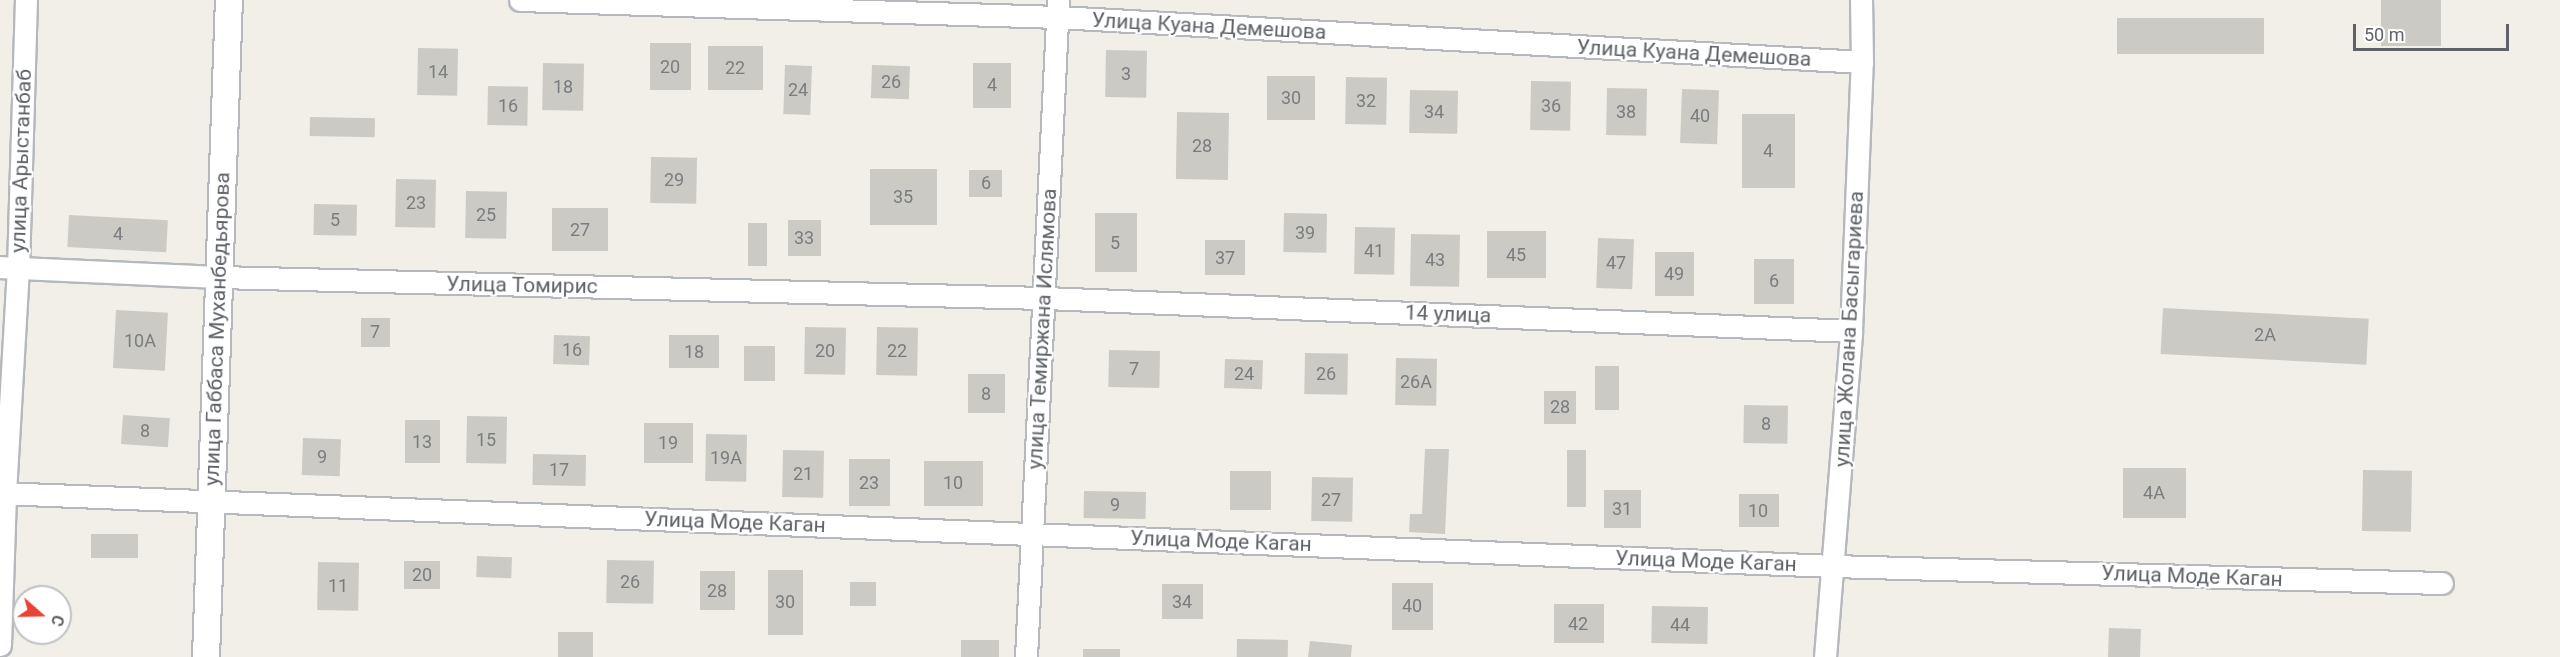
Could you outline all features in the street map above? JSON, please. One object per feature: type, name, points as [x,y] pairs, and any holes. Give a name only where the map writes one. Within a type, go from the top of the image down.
[{"type":"street","name":"улица Арыстанбаб","points":[[0,645],[9,267],[26,0]]},
{"type":"street","name":"улица Габбаса Муханбедьярова","points":[[206,657],[228,0]]},
{"type":"street","name":"Улица Куана Демешова","points":[[520,0],[1058,9],[1862,62]]},
{"type":"street","name":"улица Жолана Басыгариева","points":[[1825,657],[1851,331],[1862,62],[1861,0]]},
{"type":"street","name":"улица Темиржана Ислямова","points":[[1026,657],[1058,9]]},
{"type":"street","name":"Улица Томирис","points":[[9,267],[219,278],[1045,298]]},
{"type":"street","name":"14 улица","points":[[1045,298],[1851,331]]},
{"type":"street","name":"Улица Моде Каган","points":[[3,493],[1832,566],[2442,583]]},
{"type":"building","points":[[2381,0],[2441,0],[2441,46],[2381,46]]},
{"type":"building","points":[[2117,18],[2264,18],[2264,54],[2117,54]]},
{"type":"building","points":[[650,43],[691,43],[691,90],[650,90]]},
{"type":"building","points":[[708,46],[763,46],[763,90],[708,90]]},
{"type":"building","points":[[418,48],[458,49],[457,96],[417,95]]},
{"type":"building","points":[[1106,50],[1147,51],[1146,98],[1105,97]]},
{"type":"building","points":[[543,63],[584,64],[583,111],[542,110]]},
{"type":"building","points":[[973,63],[1011,63],[1011,108],[973,108]]},
{"type":"building","points":[[785,65],[812,66],[810,115],[783,114]]},
{"type":"building","points":[[872,65],[910,66],[909,99],[871,98]]},
{"type":"building","points":[[1267,76],[1315,76],[1315,120],[1267,120]]},
{"type":"building","points":[[1346,77],[1387,78],[1386,125],[1345,124]]},
{"type":"building","points":[[1531,81],[1571,82],[1570,131],[1530,130]]},
{"type":"building","points":[[488,86],[528,87],[527,126],[487,125]]},
{"type":"building","points":[[1607,88],[1647,89],[1646,136],[1606,135]]},
{"type":"building","points":[[1682,89],[1719,90],[1717,144],[1680,143]]},
{"type":"building","points":[[1410,90],[1458,91],[1457,134],[1409,133]]},
{"type":"building","points":[[1177,112],[1229,113],[1228,180],[1176,179]]},
{"type":"building","points":[[1742,114],[1795,114],[1795,188],[1742,188]]},
{"type":"building","points":[[310,117],[375,118],[375,137],[310,136]]},
{"type":"building","points":[[651,157],[697,158],[696,204],[650,203]]},
{"type":"building","points":[[870,169],[937,169],[937,225],[870,225]]},
{"type":"building","points":[[969,170],[1002,170],[1002,197],[969,197]]},
{"type":"building","points":[[396,179],[436,180],[435,228],[395,227]]},
{"type":"building","points":[[466,191],[507,192],[506,239],[465,238]]},
{"type":"building","points":[[314,204],[357,205],[356,236],[313,235]]},
{"type":"building","points":[[552,208],[608,208],[608,251],[552,251]]},
{"type":"building","points":[[1095,213],[1137,213],[1137,272],[1095,272]]},
{"type":"building","points":[[1284,213],[1327,214],[1326,253],[1283,252]]},
{"type":"building","points":[[69,215],[168,220],[166,252],[67,247]]},
{"type":"building","points":[[788,220],[821,220],[821,256],[788,256]]},
{"type":"building","points":[[748,223],[767,223],[767,266],[748,266]]},
{"type":"building","points":[[1355,227],[1395,228],[1394,275],[1354,274]]},
{"type":"building","points":[[1487,231],[1546,231],[1546,278],[1487,278]]},
{"type":"building","points":[[1411,234],[1460,235],[1459,287],[1410,286]]},
{"type":"building","points":[[1598,238],[1634,239],[1632,289],[1596,288]]},
{"type":"building","points":[[1205,240],[1245,240],[1245,275],[1205,275]]},
{"type":"building","points":[[1655,252],[1694,252],[1694,296],[1655,296]]},
{"type":"building","points":[[1754,259],[1794,259],[1794,304],[1754,304]]},
{"type":"building","points":[[2163,308],[2369,319],[2366,365],[2161,354]]},
{"type":"building","points":[[116,310],[168,313],[165,371],[113,368]]},
{"type":"building","points":[[361,318],[390,318],[390,347],[361,347]]},
{"type":"building","points":[[805,327],[846,328],[845,375],[804,374]]},
{"type":"building","points":[[877,327],[918,328],[917,376],[876,375]]},
{"type":"building","points":[[554,335],[590,336],[589,365],[553,364]]},
{"type":"building","points":[[669,335],[719,335],[719,368],[669,368]]},
{"type":"building","points":[[744,346],[775,346],[775,381],[744,381]]},
{"type":"building","points":[[1109,350],[1160,351],[1159,388],[1108,387]]},
{"type":"building","points":[[1305,353],[1348,354],[1347,395],[1304,394]]},
{"type":"building","points":[[1396,358],[1437,359],[1436,406],[1395,405]]},
{"type":"building","points":[[1225,359],[1263,360],[1262,389],[1224,388]]},
{"type":"building","points":[[1595,366],[1619,366],[1619,410],[1595,410]]},
{"type":"building","points":[[968,374],[1005,374],[1005,413],[968,413]]},
{"type":"building","points":[[1544,391],[1576,391],[1576,424],[1544,424]]},
{"type":"building","points":[[1744,405],[1788,406],[1787,444],[1743,443]]},
{"type":"building","points":[[123,415],[170,418],[168,447],[121,444]]},
{"type":"building","points":[[467,416],[507,417],[506,464],[466,463]]},
{"type":"building","points":[[405,420],[440,420],[440,463],[405,463]]},
{"type":"building","points":[[644,423],[693,423],[693,463],[644,463]]},
{"type":"building","points":[[706,434],[747,435],[746,482],[705,481]]},
{"type":"building","points":[[303,438],[341,439],[340,476],[302,475]]},
{"type":"building","points":[[1425,449],[1449,449],[1445,534],[1409,532],[1410,514],[1422,514]]},
{"type":"building","points":[[783,450],[824,451],[823,498],[782,497]]},
{"type":"building","points":[[1567,450],[1586,450],[1586,507],[1567,507]]},
{"type":"building","points":[[533,454],[586,455],[585,486],[532,485]]},
{"type":"building","points":[[849,459],[890,459],[890,506],[849,506]]},
{"type":"building","points":[[924,461],[983,461],[983,506],[924,506]]},
{"type":"building","points":[[2123,468],[2186,468],[2186,518],[2123,518]]},
{"type":"building","points":[[2363,470],[2412,471],[2411,532],[2362,531]]},
{"type":"building","points":[[1230,471],[1271,471],[1271,510],[1230,510]]},
{"type":"building","points":[[1312,477],[1353,478],[1352,522],[1311,521]]},
{"type":"building","points":[[1604,490],[1641,490],[1641,528],[1604,528]]},
{"type":"building","points":[[1084,491],[1146,492],[1146,519],[1084,518]]},
{"type":"building","points":[[1739,494],[1779,494],[1779,527],[1739,527]]},
{"type":"building","points":[[91,534],[138,534],[138,558],[91,558]]},
{"type":"building","points":[[477,556],[512,557],[511,578],[476,577]]},
{"type":"building","points":[[607,560],[654,561],[653,604],[606,603]]},
{"type":"building","points":[[404,561],[440,561],[440,589],[404,589]]},
{"type":"building","points":[[318,562],[359,563],[358,611],[317,610]]},
{"type":"building","points":[[768,570],[803,570],[803,635],[768,635]]},
{"type":"building","points":[[700,571],[735,571],[735,610],[700,610]]},
{"type":"building","points":[[850,582],[876,582],[876,606],[850,606]]},
{"type":"building","points":[[1392,583],[1433,583],[1433,630],[1392,630]]},
{"type":"building","points":[[1162,584],[1203,584],[1203,619],[1162,619]]},
{"type":"building","points":[[1554,604],[1604,604],[1604,643],[1554,643]]},
{"type":"building","points":[[1652,606],[1708,607],[1707,644],[1651,643]]},
{"type":"building","points":[[2109,628],[2141,629],[2140,657],[2108,657]]},
{"type":"building","points":[[558,632],[593,632],[593,657],[558,657]]},
{"type":"building","points":[[1237,639],[1288,640],[1288,657],[1237,657]]},
{"type":"building","points":[[961,640],[999,640],[999,657],[961,657]]},
{"type":"building","points":[[1310,641],[1352,645],[1351,657],[1308,657]]},
{"type":"building","points":[[1083,649],[1120,649],[1120,657],[1083,657]]}]
